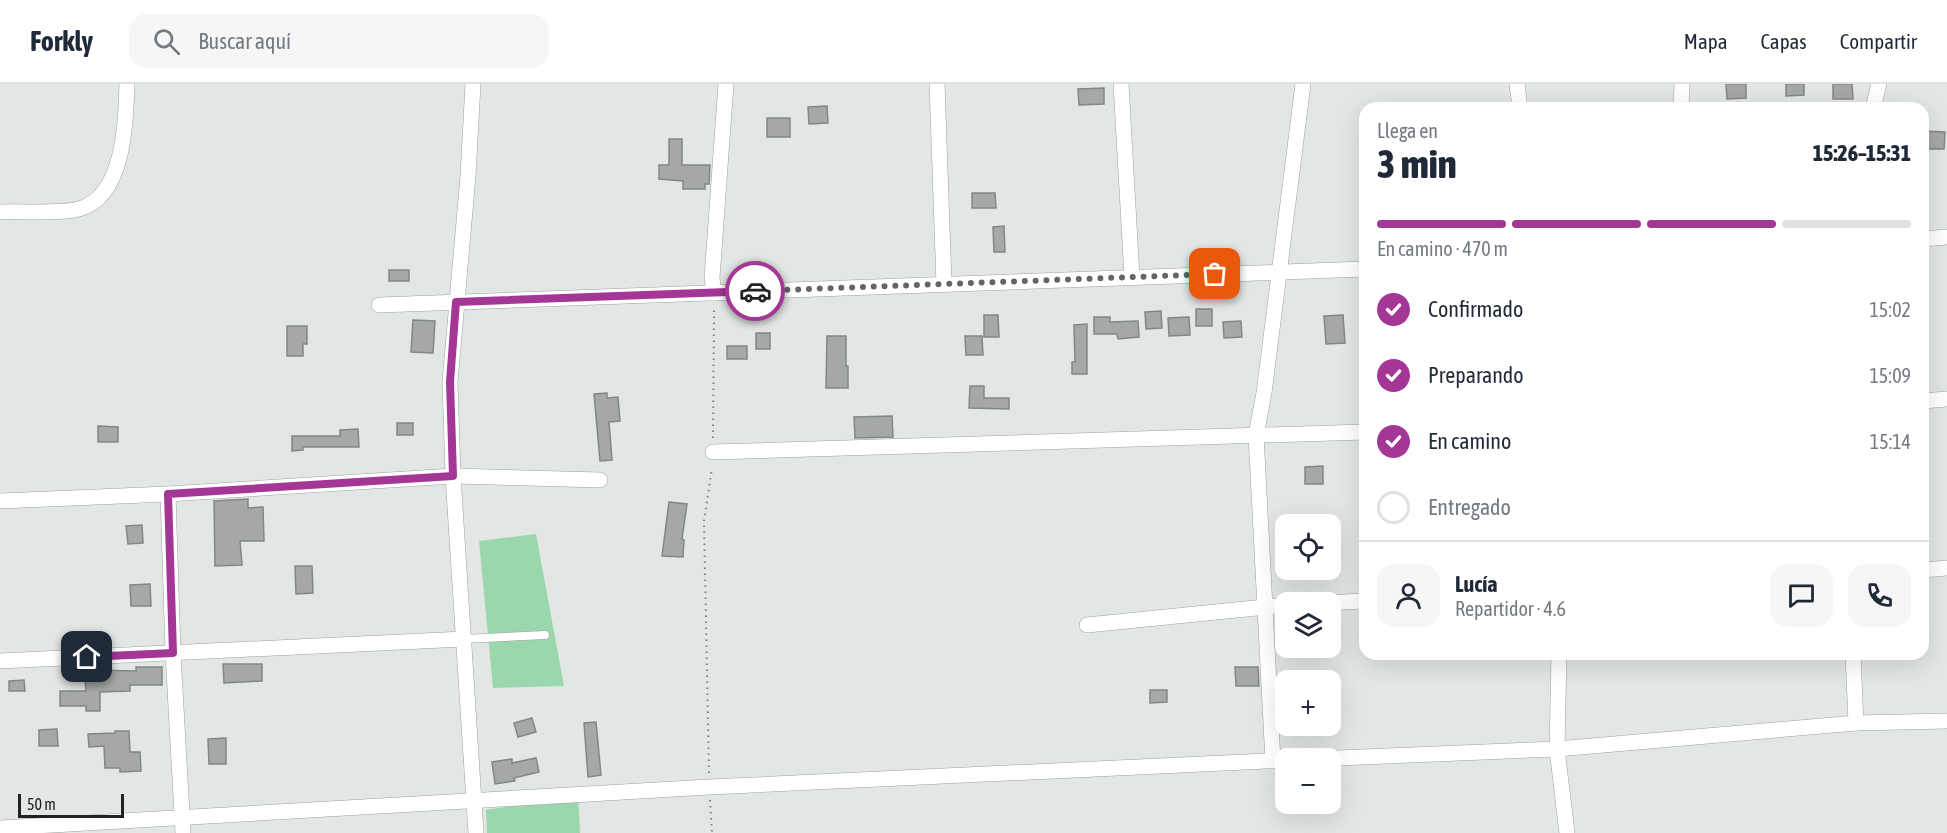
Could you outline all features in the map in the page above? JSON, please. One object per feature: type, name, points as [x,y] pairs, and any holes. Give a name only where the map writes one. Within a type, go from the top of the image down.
[{"type":"street","points":[[0,212],[76,210],[94,204],[114,176],[126,121],[127,84]]},
{"type":"street","points":[[473,84],[468,176],[450,382],[453,476],[476,833]]},
{"type":"street","points":[[714,293],[712,278],[726,84]]},
{"type":"street","points":[[937,84],[944,284]]},
{"type":"street","points":[[1121,84],[1132,277]]},
{"type":"street","points":[[1278,748],[1265,606],[1256,435],[1303,84]]},
{"type":"street","points":[[1517,84],[1519,102]]},
{"type":"street","points":[[1681,102],[1682,84]]},
{"type":"street","points":[[1874,102],[1879,84]]},
{"type":"street","points":[[1929,238],[1947,237]]},
{"type":"street","points":[[379,305],[1359,269]]},
{"type":"street","points":[[1929,400],[1947,399]]},
{"type":"street","points":[[713,452],[1359,432]]},
{"type":"street","points":[[0,501],[168,494],[453,476],[600,480]]},
{"type":"street","points":[[168,494],[173,653],[183,825]]},
{"type":"street","points":[[1929,570],[1947,568]]},
{"type":"street","points":[[1341,602],[1359,601]]},
{"type":"street","points":[[1087,625],[1275,606]]},
{"type":"street","points":[[0,661],[464,639]]},
{"type":"street","points":[[1559,660],[1557,749],[1567,833]]},
{"type":"street","points":[[1853,660],[1856,723]]},
{"type":"street","points":[[1341,758],[1557,749],[1856,723],[1947,721]]},
{"type":"street","points":[[0,828],[183,825],[475,802],[709,787],[1275,760]]},
{"type":"lane","points":[[464,639],[545,635]]},
{"type":"path","points":[[712,833],[709,787],[705,521],[712,477],[713,452],[714,293]]},
{"type":"green space","points":[[536,534],[564,686],[493,688],[479,541]]},
{"type":"green space","points":[[578,796],[580,833],[487,833],[486,810]]},
{"type":"building","points":[[1726,84],[1746,84],[1746,98],[1727,99]]},
{"type":"building","points":[[1786,84],[1804,84],[1804,95],[1786,96]]},
{"type":"building","points":[[1833,84],[1852,84],[1853,99],[1833,99]]},
{"type":"building","points":[[1104,88],[1104,104],[1079,105],[1078,89]]},
{"type":"building","points":[[827,106],[828,123],[809,124],[808,107]]},
{"type":"building","points":[[767,118],[790,118],[790,137],[767,137]]},
{"type":"building","points":[[1929,131],[1945,132],[1944,149],[1929,149]]},
{"type":"building","points":[[669,139],[682,139],[682,165],[710,165],[709,184],[705,184],[705,189],[683,189],[683,181],[659,179],[659,165],[669,165]]},
{"type":"building","points":[[972,193],[995,193],[996,208],[972,208]]},
{"type":"building","points":[[1004,226],[1005,252],[994,252],[993,227]]},
{"type":"building","points":[[389,270],[409,270],[409,281],[389,281]]},
{"type":"building","points":[[1196,309],[1212,309],[1212,326],[1196,326]]},
{"type":"building","points":[[1161,311],[1162,328],[1146,329],[1145,312]]},
{"type":"building","points":[[984,315],[998,315],[999,337],[984,337]]},
{"type":"building","points":[[1343,315],[1345,343],[1326,344],[1324,316]]},
{"type":"building","points":[[1094,317],[1110,317],[1110,322],[1138,321],[1139,337],[1118,339],[1117,334],[1094,334]]},
{"type":"building","points":[[1189,317],[1190,335],[1169,336],[1168,318]]},
{"type":"building","points":[[413,320],[435,321],[433,353],[411,352]]},
{"type":"building","points":[[1241,321],[1242,337],[1224,338],[1223,322]]},
{"type":"building","points":[[1087,324],[1087,374],[1072,374],[1072,362],[1075,362],[1074,325]]},
{"type":"building","points":[[287,326],[307,326],[307,344],[303,344],[303,356],[287,356]]},
{"type":"building","points":[[756,333],[770,333],[770,349],[756,349]]},
{"type":"building","points":[[827,336],[846,336],[848,388],[826,388]]},
{"type":"building","points":[[965,336],[982,336],[983,355],[966,355]]},
{"type":"building","points":[[727,346],[747,346],[747,359],[727,359]]},
{"type":"building","points":[[970,386],[984,386],[984,398],[1009,398],[1009,409],[969,408]]},
{"type":"building","points":[[607,393],[607,398],[618,397],[620,421],[609,422],[612,460],[600,461],[594,394]]},
{"type":"building","points":[[892,416],[893,437],[855,438],[854,417]]},
{"type":"building","points":[[397,423],[413,423],[413,435],[397,435]]},
{"type":"building","points":[[98,426],[118,427],[118,442],[98,442]]},
{"type":"building","points":[[358,429],[359,447],[303,447],[303,450],[292,451],[292,436],[340,436],[340,430]]},
{"type":"building","points":[[1323,466],[1323,484],[1305,484],[1305,467]]},
{"type":"building","points":[[248,499],[248,508],[263,507],[264,541],[240,541],[242,565],[215,566],[214,501]]},
{"type":"building","points":[[669,502],[687,504],[682,539],[684,540],[683,557],[662,556]]},
{"type":"building","points":[[142,525],[143,543],[128,544],[126,526]]},
{"type":"building","points":[[295,566],[312,566],[313,593],[296,594]]},
{"type":"building","points":[[150,584],[151,606],[131,606],[130,585]]},
{"type":"building","points":[[223,664],[262,664],[262,681],[224,683]]},
{"type":"building","points":[[136,667],[162,667],[162,685],[130,685],[130,691],[100,692],[100,711],[86,711],[86,706],[60,706],[60,691],[86,691],[85,681],[93,680],[93,670],[136,671]]},
{"type":"building","points":[[1235,667],[1258,667],[1259,686],[1236,686]]},
{"type":"building","points":[[24,680],[25,691],[9,691],[9,681]]},
{"type":"building","points":[[1150,690],[1167,690],[1167,702],[1150,703]]},
{"type":"building","points":[[532,718],[536,732],[518,737],[514,723]]},
{"type":"building","points":[[596,722],[601,775],[588,777],[584,723]]},
{"type":"building","points":[[57,729],[58,746],[39,746],[39,730]]},
{"type":"building","points":[[115,731],[129,731],[130,752],[140,752],[141,771],[120,772],[120,768],[105,768],[104,746],[89,747],[88,734],[115,733]]},
{"type":"building","points":[[226,738],[226,764],[209,764],[208,739]]},
{"type":"building","points":[[536,758],[539,772],[514,778],[515,781],[495,784],[492,762],[512,759],[512,763]]},
{"type":"way so far","points":[[755,291],[1215,274]]},
{"type":"route","points":[[87,657],[173,653],[168,494],[453,476],[450,382],[456,302],[755,291]]}]
